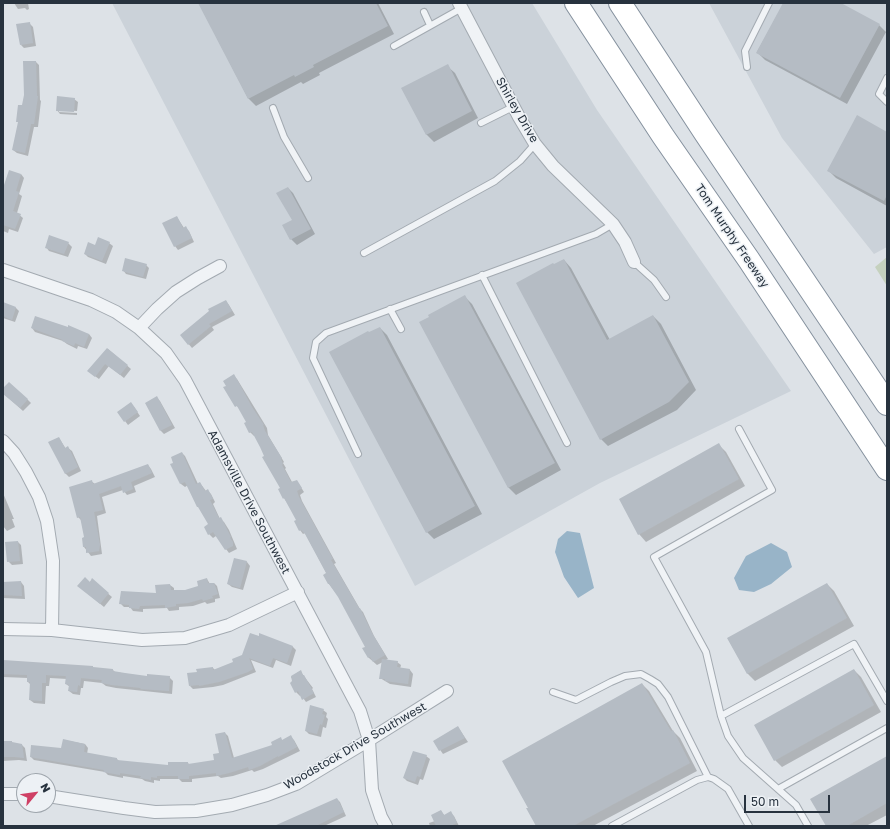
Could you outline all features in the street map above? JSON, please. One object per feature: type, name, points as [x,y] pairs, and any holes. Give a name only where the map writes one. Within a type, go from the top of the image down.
[{"type":"highway","name":"Tom Murphy Freeway","points":[[576,3],[887,469]]},
{"type":"highway","points":[[620,3],[705,133],[887,404]]},
{"type":"street","name":"Shirley Drive","points":[[461,6],[513,107],[535,144],[553,166],[613,224],[625,242],[634,262]]},
{"type":"street","points":[[140,328],[157,309],[176,292],[220,266]]},
{"type":"street","name":"Adamsville Drive Southwest","points":[[3,270],[91,300],[116,312],[140,328],[166,353],[185,380],[360,711],[369,740],[372,790],[381,817],[386,826]]},
{"type":"street","points":[[3,440],[14,453],[26,472],[38,498],[46,521],[53,562],[52,630]]},
{"type":"street","points":[[3,629],[52,630],[142,640],[185,638],[229,625],[298,592]]},
{"type":"street","name":"Woodstock Drive Southwest","points":[[56,797],[155,812],[196,811],[232,805],[267,795],[296,784],[447,691]]},
{"type":"street","points":[[3,794],[16,794]]},
{"type":"lane","points":[[747,67],[745,51],[769,3]]},
{"type":"lane","points":[[394,46],[461,6]]},
{"type":"lane","points":[[424,12],[430,25]]},
{"type":"lane","points":[[887,78],[879,94],[887,102]]},
{"type":"lane","points":[[481,123],[513,107]]},
{"type":"lane","points":[[273,108],[284,137],[308,178]]},
{"type":"lane","points":[[364,253],[495,181],[520,161],[535,144]]},
{"type":"lane","points":[[358,454],[313,358],[316,342],[326,333],[596,234],[613,224]]},
{"type":"lane","points":[[634,262],[654,280],[666,297]]},
{"type":"lane","points":[[482,275],[567,443]]},
{"type":"lane","points":[[390,309],[401,329]]},
{"type":"lane","points":[[739,429],[772,490],[654,558],[706,652],[721,716],[728,736],[743,758],[796,805],[808,826]]},
{"type":"lane","points":[[721,716],[854,644],[887,701]]},
{"type":"lane","points":[[553,692],[576,700],[625,676],[641,674],[658,684],[668,697],[708,777]]},
{"type":"lane","points":[[778,789],[887,728]]},
{"type":"lane","points":[[612,826],[697,780],[708,777],[714,779],[728,789],[749,826]]},
{"type":"shaded area","points":[[112,3],[532,3],[597,110],[791,391],[600,483],[415,586]]},
{"type":"shaded area","points":[[709,3],[887,3],[887,247],[874,254],[782,138]]},
{"type":"green space","points":[[887,257],[887,286],[875,267]]},
{"type":"water","points":[[567,531],[580,533],[594,588],[578,598],[564,577],[555,552],[558,539]]},
{"type":"water","points":[[771,543],[787,552],[792,567],[771,584],[754,592],[739,590],[734,578],[746,556]]},
{"type":"building","points":[[198,3],[376,3],[388,26],[313,65],[314,67],[295,77],[294,75],[248,99]]},
{"type":"building","points":[[783,3],[841,3],[880,24],[840,98],[756,53]]},
{"type":"building","points":[[30,22],[33,43],[20,45],[16,24]]},
{"type":"building","points":[[23,61],[36,61],[38,96],[34,124],[31,124],[25,153],[12,150],[18,122],[16,122],[18,105],[22,105],[24,95]]},
{"type":"building","points":[[448,64],[472,111],[426,135],[401,88]]},
{"type":"building","points":[[57,96],[75,98],[74,112],[56,111]]},
{"type":"building","points":[[857,115],[887,132],[887,195],[884,201],[827,171]]},
{"type":"building","points":[[9,170],[21,174],[16,191],[19,192],[13,211],[21,214],[15,229],[3,225],[3,188]]},
{"type":"building","points":[[288,187],[311,229],[290,240],[282,225],[292,220],[276,193]]},
{"type":"building","points":[[177,216],[183,228],[186,226],[192,238],[174,247],[162,223]]},
{"type":"building","points":[[49,235],[69,242],[64,254],[45,248]]},
{"type":"building","points":[[98,237],[110,242],[102,261],[84,254],[88,242],[95,245]]},
{"type":"building","points":[[125,258],[147,264],[143,277],[122,271]]},
{"type":"building","points":[[564,259],[607,340],[653,315],[689,382],[669,402],[600,440],[516,283],[553,263],[554,264]]},
{"type":"building","points":[[465,295],[555,463],[508,488],[419,322],[429,317],[428,315]]},
{"type":"building","points":[[226,300],[232,311],[209,324],[211,326],[188,345],[180,335],[209,311],[208,309]]},
{"type":"building","points":[[3,302],[16,307],[12,320],[3,316]]},
{"type":"building","points":[[35,316],[68,327],[68,325],[89,334],[84,347],[75,343],[74,346],[62,341],[63,340],[31,328]]},
{"type":"building","points":[[380,327],[475,506],[426,533],[329,352],[368,331],[369,332]]},
{"type":"building","points":[[107,348],[128,365],[120,375],[105,364],[95,377],[87,371]]},
{"type":"building","points":[[234,374],[252,407],[264,425],[265,431],[282,458],[282,465],[291,482],[297,480],[302,488],[297,491],[299,497],[333,559],[331,560],[360,608],[385,655],[373,662],[370,657],[368,658],[362,648],[365,647],[338,597],[323,575],[326,573],[305,534],[301,530],[299,531],[294,521],[296,520],[284,498],[283,499],[278,489],[280,488],[262,457],[264,456],[252,432],[249,433],[244,423],[246,422],[237,406],[235,407],[223,387],[226,386],[223,381]]},
{"type":"building","points":[[9,382],[28,399],[20,408],[3,394],[3,388]]},
{"type":"building","points":[[157,396],[172,425],[160,431],[145,403]]},
{"type":"building","points":[[131,402],[138,412],[124,422],[117,412]]},
{"type":"building","points":[[59,437],[65,448],[68,446],[78,467],[65,474],[48,442]]},
{"type":"building","points":[[719,443],[739,479],[638,535],[619,499]]},
{"type":"building","points":[[182,452],[196,484],[200,482],[205,491],[208,489],[213,499],[210,500],[231,537],[233,546],[225,550],[213,532],[208,535],[204,527],[208,524],[197,507],[185,482],[180,484],[170,464],[173,463],[171,457]]},
{"type":"building","points":[[148,464],[152,473],[131,482],[133,489],[123,493],[121,486],[99,494],[103,510],[94,512],[100,545],[99,551],[86,553],[86,547],[83,547],[82,538],[84,537],[80,517],[77,518],[69,487],[92,480],[93,484]]},
{"type":"building","points":[[18,541],[20,561],[7,562],[5,542]]},
{"type":"building","points":[[234,558],[247,561],[240,588],[227,584]]},
{"type":"building","points":[[85,577],[90,582],[92,578],[109,593],[100,604],[77,586]]},
{"type":"building","points":[[207,578],[208,583],[214,583],[218,594],[212,596],[213,598],[203,601],[202,599],[188,603],[176,604],[176,606],[165,608],[165,605],[140,606],[139,609],[129,608],[129,605],[119,604],[121,591],[156,593],[155,585],[170,584],[171,590],[185,590],[198,586],[197,581]]},
{"type":"building","points":[[21,581],[22,596],[3,595],[3,582]]},
{"type":"building","points":[[827,583],[847,618],[747,674],[727,638]]},
{"type":"building","points":[[250,633],[259,636],[259,633],[293,646],[287,663],[273,658],[270,666],[249,658],[253,669],[248,672],[219,682],[199,686],[189,686],[187,673],[197,672],[196,669],[213,667],[213,670],[233,662],[232,659],[242,655]]},
{"type":"building","points":[[382,659],[398,661],[397,667],[410,669],[408,684],[379,679]]},
{"type":"building","points":[[3,660],[93,666],[113,669],[113,671],[147,676],[147,674],[170,676],[169,691],[112,685],[101,683],[102,680],[81,678],[80,686],[78,685],[77,692],[68,691],[69,685],[65,684],[66,676],[46,675],[46,683],[42,683],[42,701],[29,700],[30,682],[27,682],[27,675],[3,674]]},
{"type":"building","points":[[854,669],[874,705],[774,761],[754,725]]},
{"type":"building","points":[[301,670],[314,693],[302,700],[298,691],[295,693],[290,683],[292,681],[291,676]]},
{"type":"building","points":[[642,683],[671,731],[673,730],[690,763],[573,826],[536,826],[526,808],[528,808],[502,761]]},
{"type":"building","points":[[310,705],[324,709],[322,714],[325,715],[317,734],[305,731]]},
{"type":"building","points":[[458,726],[465,738],[439,751],[433,741]]},
{"type":"building","points":[[225,732],[232,758],[272,745],[271,742],[281,737],[282,740],[291,735],[297,747],[249,770],[248,767],[216,776],[216,773],[189,776],[189,779],[178,779],[178,776],[157,776],[157,778],[151,777],[151,780],[140,778],[141,776],[120,773],[120,775],[103,772],[104,770],[30,757],[31,745],[61,748],[63,739],[85,744],[84,752],[117,758],[117,760],[168,765],[168,762],[188,762],[188,764],[214,760],[213,754],[219,753],[215,734]]},
{"type":"building","points":[[3,741],[12,741],[22,744],[24,758],[3,757]]},
{"type":"building","points":[[413,751],[427,755],[420,777],[417,776],[415,782],[403,778]]},
{"type":"building","points":[[887,756],[887,803],[847,826],[826,826],[810,799]]},
{"type":"building","points":[[337,798],[344,812],[316,826],[274,826]]},
{"type":"building","points":[[441,810],[444,815],[451,811],[457,823],[450,826],[436,826],[431,815]]}]
